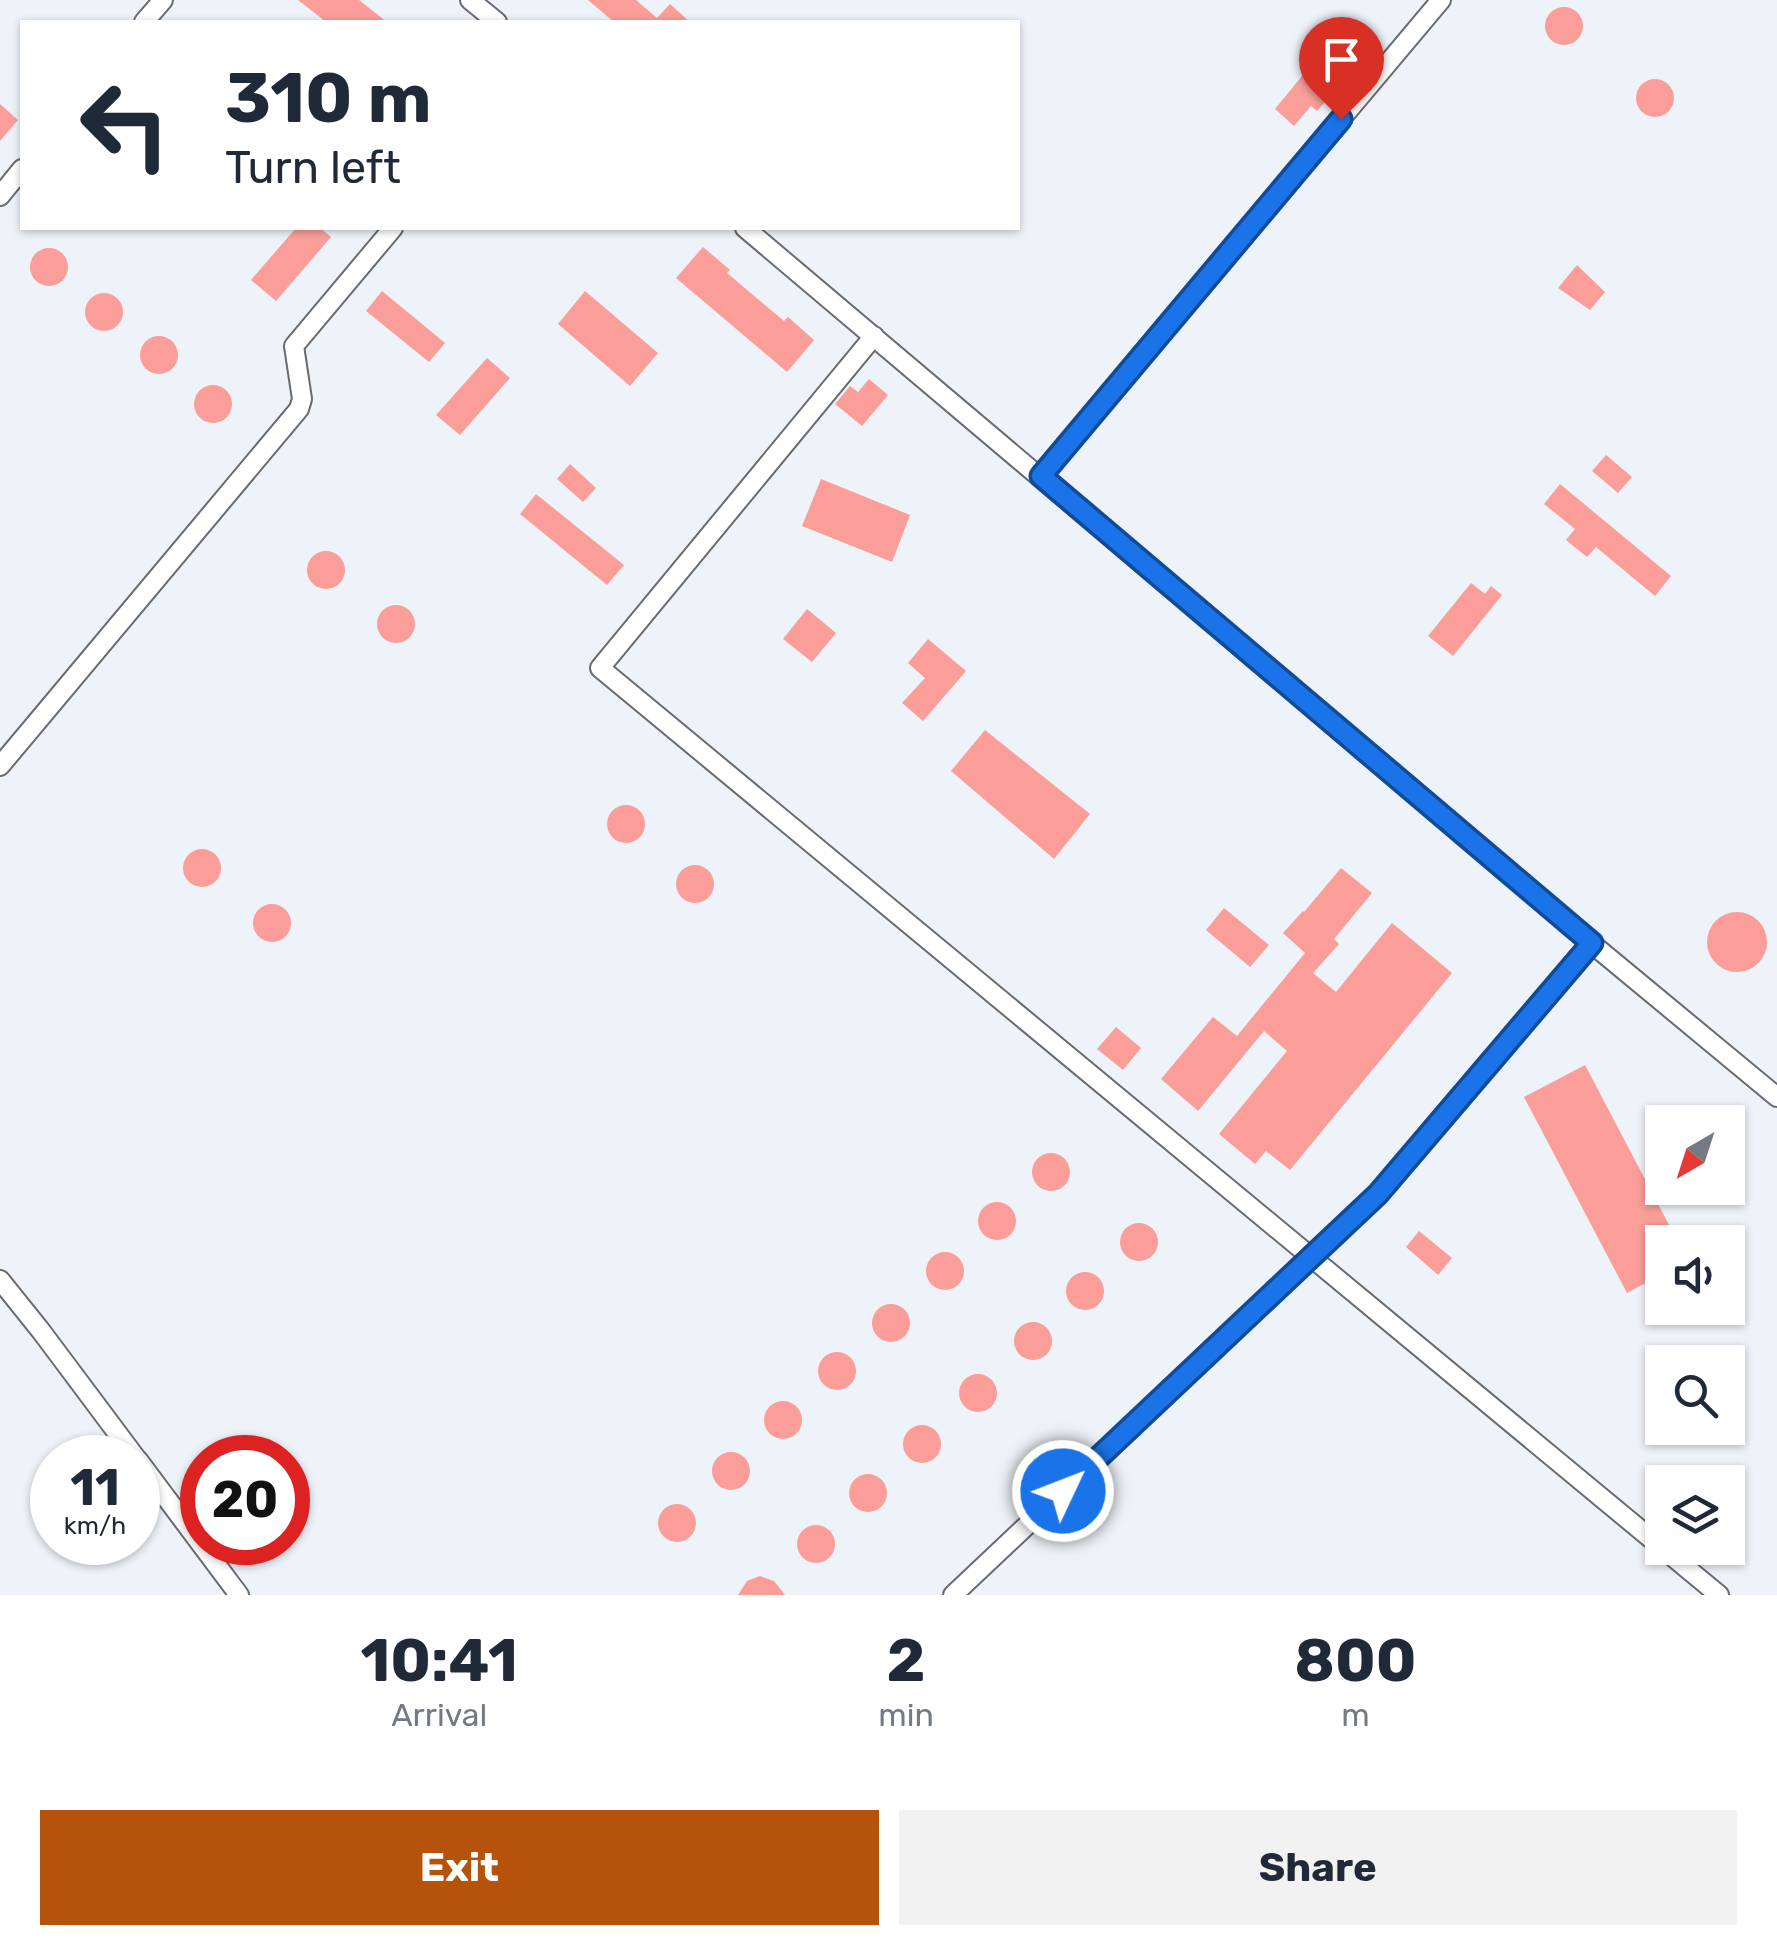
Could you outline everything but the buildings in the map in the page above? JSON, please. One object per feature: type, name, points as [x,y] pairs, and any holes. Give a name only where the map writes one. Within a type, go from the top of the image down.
[{"type":"lane","points":[[146,20],[163,0]]},
{"type":"lane","points":[[470,0],[495,20]]},
{"type":"lane","points":[[1041,476],[1441,0]]},
{"type":"lane","points":[[0,196],[20,171]]},
{"type":"lane","points":[[0,766],[299,408],[302,399],[294,346],[391,230]]},
{"type":"lane","points":[[747,230],[1777,1097]]},
{"type":"lane","points":[[874,336],[600,668],[1719,1595]]},
{"type":"lane","points":[[953,1595],[1378,1194],[1592,943]]},
{"type":"lane","points":[[0,1280],[119,1435]]},
{"type":"lane","points":[[160,1490],[238,1595]]},
{"type":"route","points":[[1063,1491],[1378,1194],[1592,943],[1041,476],[1341,119]]}]
